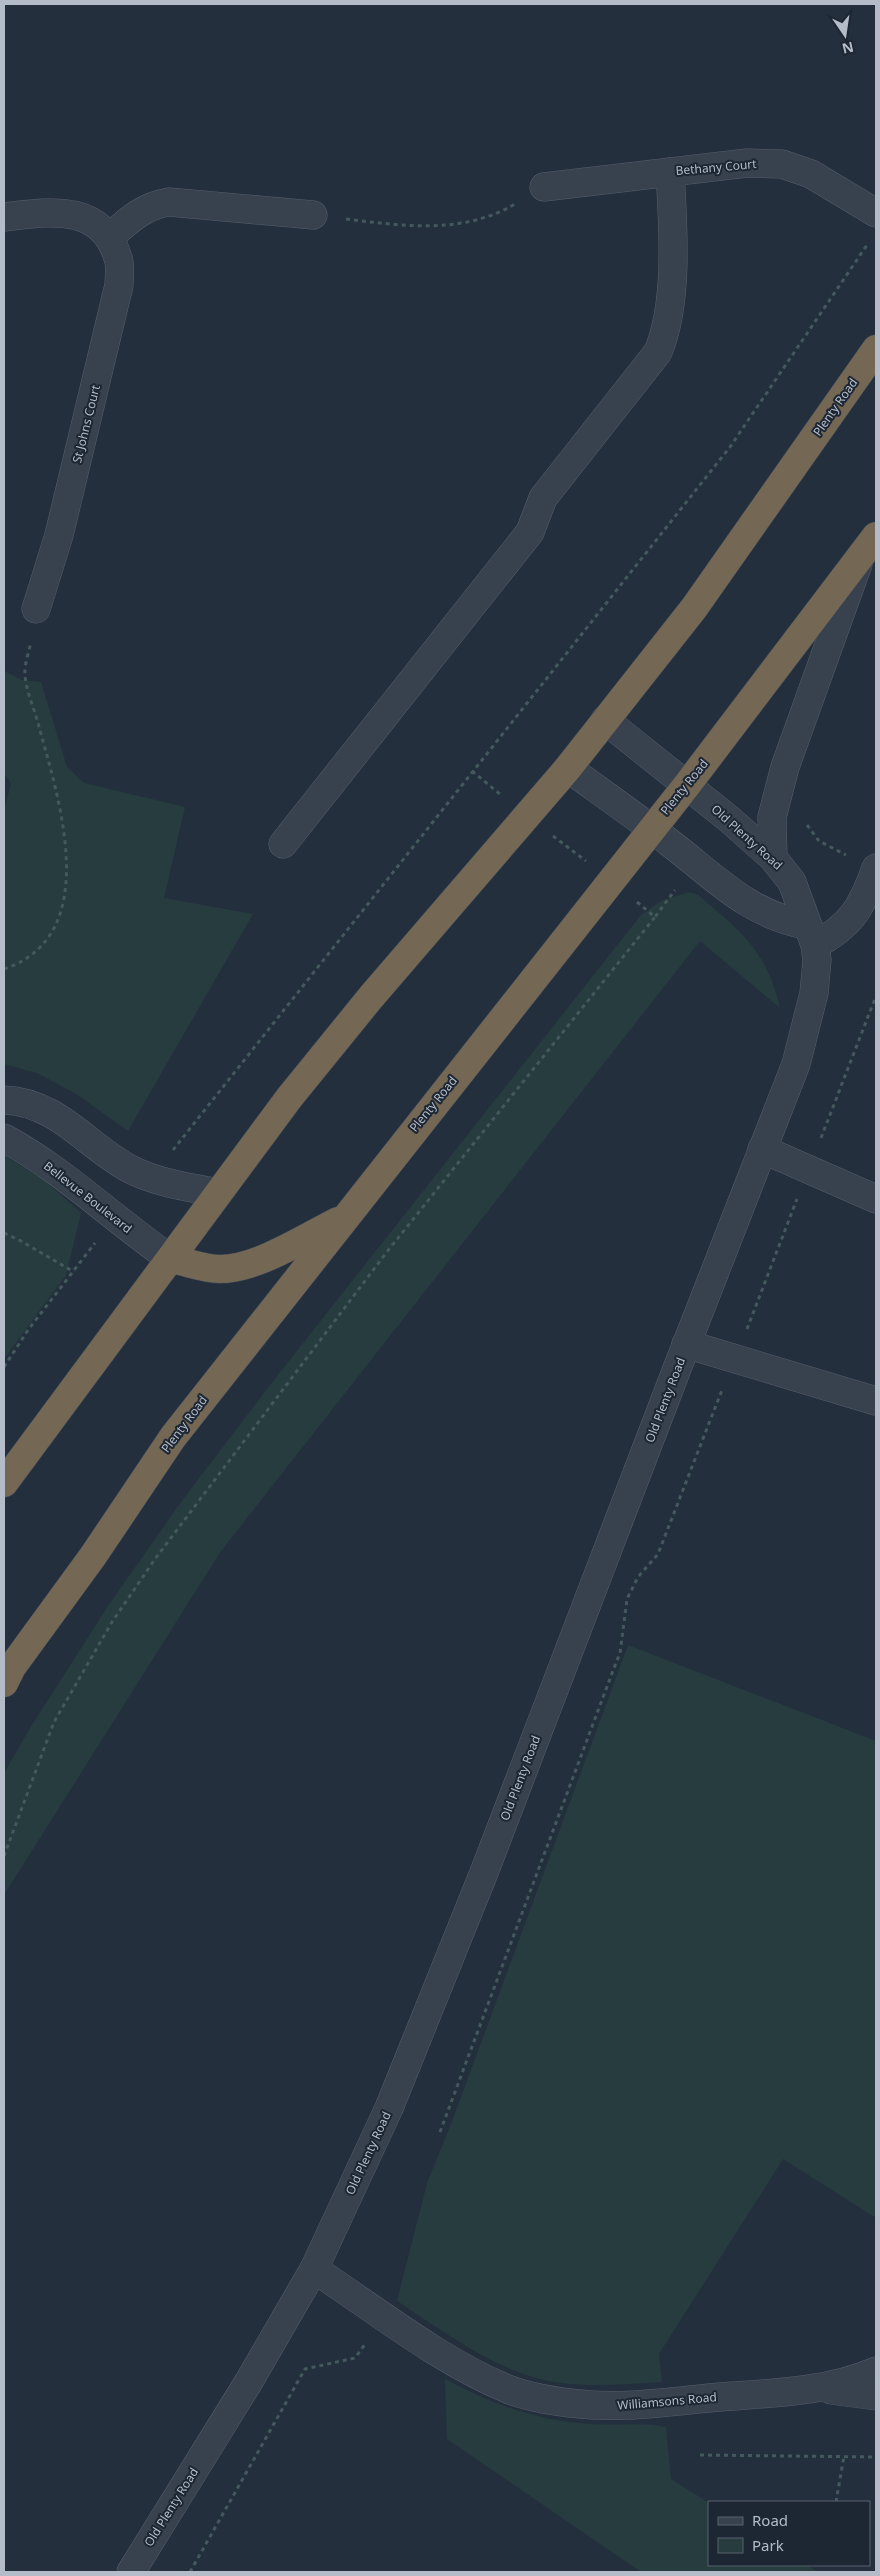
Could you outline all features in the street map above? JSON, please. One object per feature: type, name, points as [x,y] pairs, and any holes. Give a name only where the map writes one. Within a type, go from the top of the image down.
[{"type":"highway","name":"Plenty Road","points":[[4,1483],[171,1259],[217,1193],[371,998],[568,768],[694,608],[876,349]]},
{"type":"highway","name":"Plenty Road","points":[[4,1683],[12,1667],[92,1556],[173,1437],[651,828],[687,785],[869,546]]},
{"type":"highway","points":[[171,1259],[215,1269],[233,1268],[257,1261],[344,1218]]},
{"type":"street","name":"Bethany Court","points":[[544,187],[747,163],[782,164],[811,174],[874,226]]},
{"type":"street","points":[[284,844],[530,532],[543,498],[658,352],[665,334],[670,299],[673,213],[670,172]]},
{"type":"street","points":[[109,238],[132,217],[153,205],[170,202],[313,215]]},
{"type":"street","name":"St Johns Court","points":[[4,217],[44,213],[70,213],[90,220],[109,238],[119,260],[119,285],[59,535],[36,609]]},
{"type":"street","points":[[773,858],[772,817],[785,767],[869,546]]},
{"type":"street","name":"Old Plenty Road","points":[[131,2572],[248,2383],[314,2269],[389,2108],[474,1897],[804,1040],[817,960],[811,935],[792,882],[773,858],[687,785],[605,720]]},
{"type":"street","points":[[568,768],[651,828],[758,910],[811,935],[830,938],[852,919],[860,906],[864,863]]},
{"type":"street","points":[[4,1100],[35,1106],[56,1117],[132,1170],[151,1177],[217,1193]]},
{"type":"street","name":"Bellevue Boulevard","points":[[4,1138],[46,1164],[139,1238],[171,1259]]},
{"type":"street","points":[[762,1149],[808,1171],[876,1199]]},
{"type":"street","points":[[686,1344],[734,1360],[876,1401]]},
{"type":"street","name":"Williamsons Road","points":[[314,2269],[482,2377],[512,2390],[545,2399],[581,2404],[624,2406],[817,2389],[850,2381],[876,2371]]},
{"type":"street","name":"Williamsons Road","points":[[817,2389],[876,2396]]},
{"type":"path","points":[[313,215],[408,227],[443,226],[471,222],[509,207],[544,187]]},
{"type":"path","points":[[151,1177],[730,447],[874,226]]},
{"type":"path","points":[[4,970],[20,964],[39,951],[53,931],[61,911],[64,888],[66,854],[63,817],[25,675],[36,609]]},
{"type":"path","points":[[806,821],[810,832],[819,841],[864,863]]},
{"type":"path","points":[[4,1856],[54,1722],[112,1622],[154,1559],[386,1253],[655,916]]},
{"type":"path","points":[[440,2132],[620,1652],[627,1599],[638,1577],[658,1554],[876,996]]},
{"type":"path","points":[[4,1233],[74,1272],[28,1330],[4,1368]]},
{"type":"path","points":[[190,2572],[306,2369],[355,2358],[385,2316]]},
{"type":"path","points":[[700,2455],[876,2457]]},
{"type":"path","points":[[836,2501],[844,2456]]},
{"type":"green space","points":[[4,671],[22,680],[41,682],[67,767],[84,783],[185,807],[164,898],[253,914],[128,1131],[78,1095],[37,1073],[4,1064],[4,810],[11,783],[4,773]]},
{"type":"green space","points":[[689,892],[698,895],[727,920],[750,944],[768,971],[780,1008],[700,941],[221,1551],[4,1895],[4,1773],[30,1728],[108,1606],[181,1502],[270,1385],[641,915],[663,900]]},
{"type":"green space","points":[[4,1155],[43,1179],[81,1213],[66,1275],[4,1359]]},
{"type":"green space","points":[[628,1645],[876,1741],[876,2218],[783,2159],[659,2354],[662,2382],[601,2385],[570,2384],[540,2379],[502,2365],[466,2346],[397,2301],[427,2183],[451,2124]]},
{"type":"green space","points":[[445,2379],[497,2403],[533,2415],[590,2424],[666,2427],[671,2479],[708,2502],[708,2566],[809,2566],[818,2572],[641,2572],[447,2439]]}]
